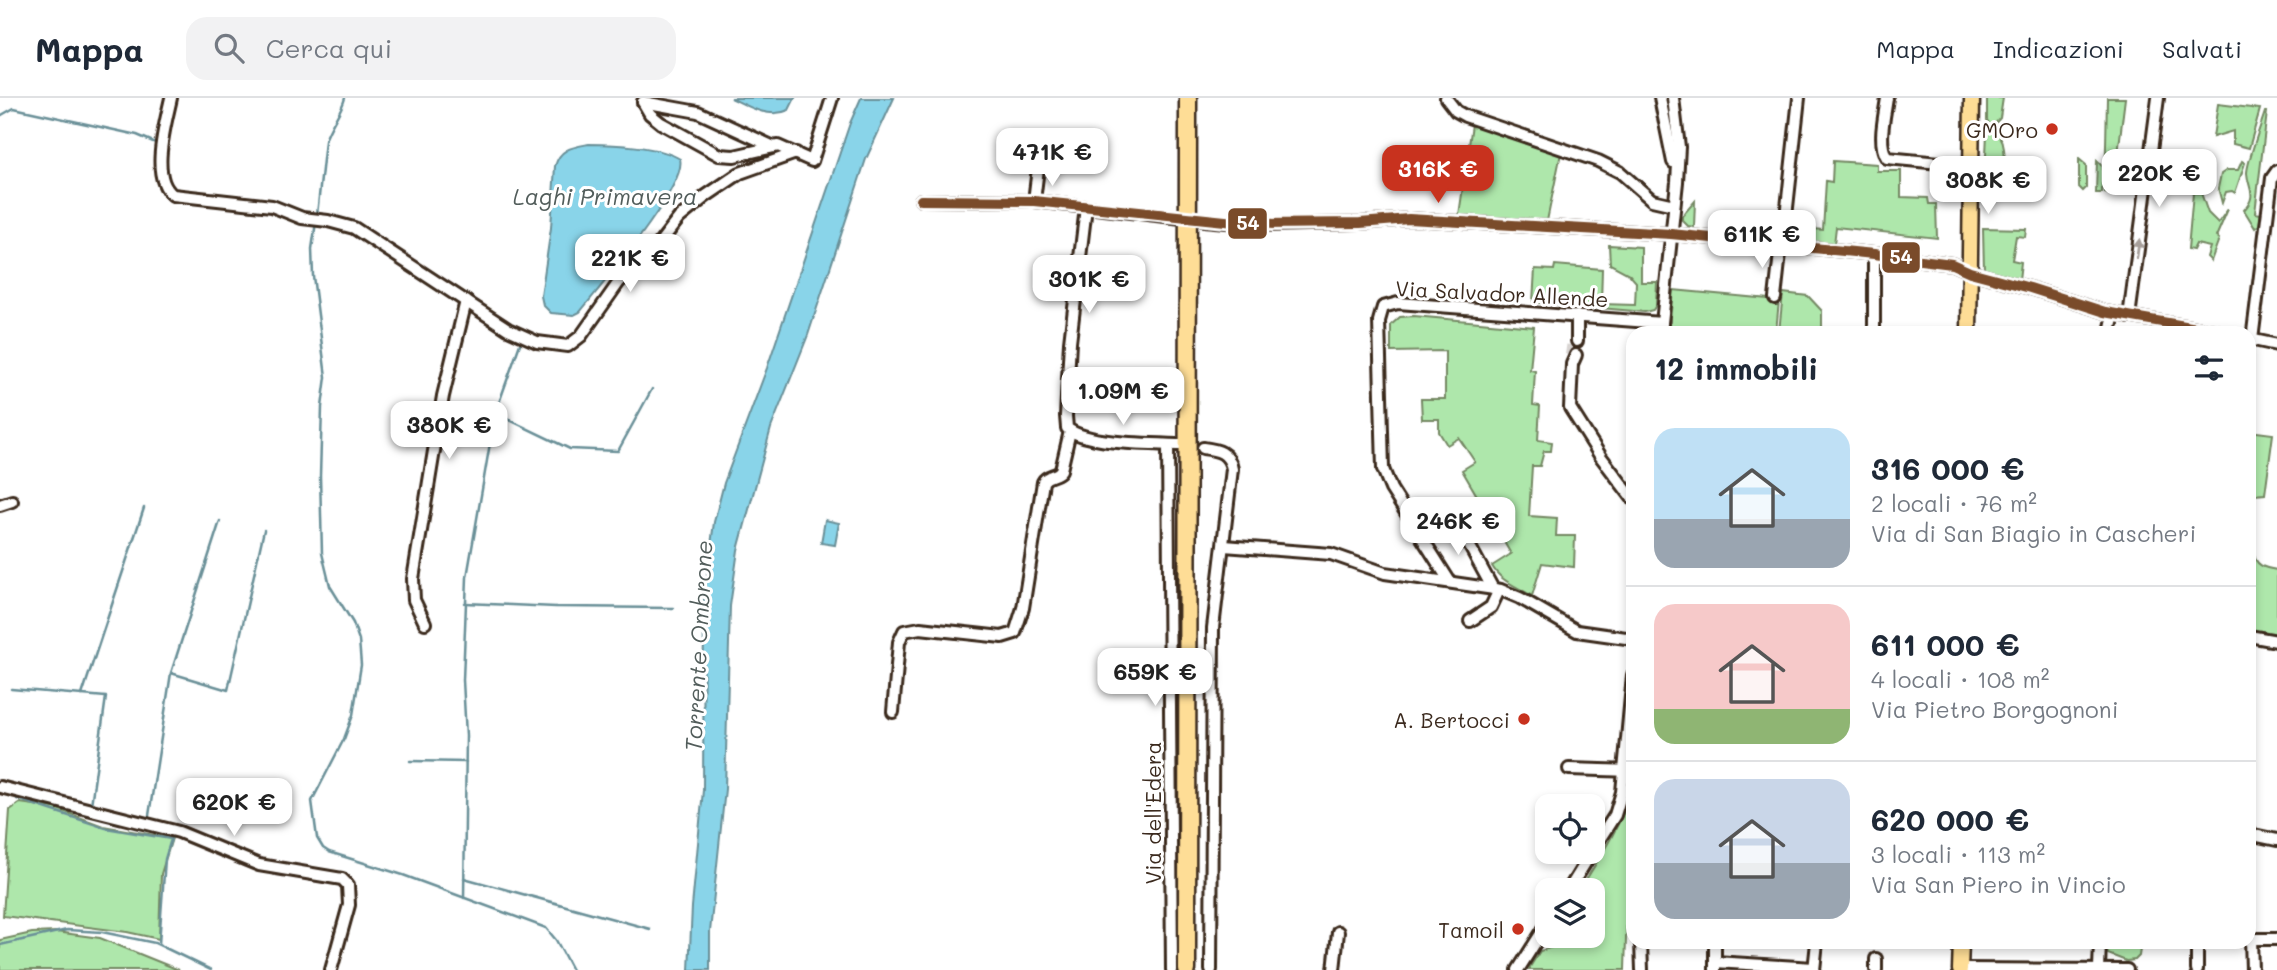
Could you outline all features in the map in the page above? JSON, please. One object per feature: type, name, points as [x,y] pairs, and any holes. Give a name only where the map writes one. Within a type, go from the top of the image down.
[{"type":"highway","points":[[1187,970],[1188,98]]},
{"type":"highway","points":[[1197,970],[1198,98]]},
{"type":"main road","points":[[1969,326],[1972,98]]},
{"type":"main road","points":[[1960,969],[1961,949]]},
{"type":"street","points":[[171,98],[160,153],[169,193],[179,197],[272,206],[310,219],[360,231],[525,337],[556,346],[572,344],[586,331],[619,282],[650,253],[679,218],[706,196],[740,173],[796,153]]},
{"type":"street","points":[[774,147],[698,112],[643,102],[650,114],[661,122],[719,155],[734,156],[782,147],[812,161],[832,98]]},
{"type":"street","points":[[1446,98],[1452,107],[1465,116],[1598,161],[1620,172],[1653,200],[1674,205]]},
{"type":"street","points":[[1660,98],[1677,182]]},
{"type":"street","points":[[1662,326],[1679,151],[1673,98]]},
{"type":"street","points":[[1775,298],[1800,98]]},
{"type":"street","points":[[1887,98],[1883,143],[1883,153],[1887,158],[1971,166]]},
{"type":"street","points":[[2129,317],[2158,98]]},
{"type":"street","points":[[1034,201],[1040,160]]},
{"type":"street","points":[[2253,326],[2272,178],[2277,171]]},
{"type":"street","points":[[921,200],[1034,201],[1182,218]]},
{"type":"street","points":[[1086,207],[1069,363],[1066,425],[1070,431],[1081,435],[1117,442],[1182,446]]},
{"type":"street","points":[[1203,220],[1260,225],[1409,219],[1671,234],[1782,244],[1952,264],[1970,272],[2114,314],[2183,326]]},
{"type":"street","points":[[1874,254],[1874,326]]},
{"type":"street","points":[[425,623],[414,600],[413,579],[443,396],[466,301]]},
{"type":"street","name":"Via Salvador Allende","points":[[1450,582],[1385,477],[1381,311],[1386,305],[1398,303],[1637,326]]},
{"type":"street","points":[[2111,326],[2114,314]]},
{"type":"street","points":[[1574,341],[1576,321]]},
{"type":"street","points":[[2256,340],[2276,346]]},
{"type":"street","points":[[1573,357],[1569,402],[1571,411],[1626,487]]},
{"type":"street","points":[[892,712],[899,642],[904,631],[920,628],[1002,637],[1014,632],[1023,608],[1043,482],[1062,470],[1070,431]]},
{"type":"street","name":"Via dell'Edera","points":[[1168,445],[1172,970]]},
{"type":"street","points":[[1203,448],[1224,453],[1231,465],[1213,628],[1211,970]]},
{"type":"street","points":[[0,505],[12,501]]},
{"type":"street","points":[[1450,510],[1496,589],[1491,607],[1470,621]]},
{"type":"street","points":[[1224,546],[1331,554],[1385,573],[1496,589],[1514,594],[1577,631],[1626,638]]},
{"type":"street","points":[[2256,637],[2277,641]]},
{"type":"street","points":[[1569,769],[1626,771]]},
{"type":"street","points":[[1605,831],[1615,815],[1626,780]]},
{"type":"street","points":[[0,787],[178,832],[259,865],[342,880],[350,889],[350,900],[331,970]]},
{"type":"street","points":[[2256,836],[2277,840]]},
{"type":"street","points":[[1334,970],[1338,932]]},
{"type":"street","points":[[2256,939],[2277,939]]},
{"type":"street","points":[[1518,970],[1535,943]]},
{"type":"street","points":[[1641,949],[1642,970]]},
{"type":"street","points":[[1715,966],[1814,969],[1815,949]]},
{"type":"street","points":[[2099,949],[2099,970]]},
{"type":"street","points":[[2197,949],[2197,970]]},
{"type":"street","points":[[2251,949],[2252,970]]},
{"type":"street","points":[[1960,969],[2127,970]]},
{"type":"green space","points":[[1987,98],[2003,98],[2000,118],[1994,125],[1990,125],[1987,120]]},
{"type":"green space","points":[[2107,98],[2125,98],[2113,194],[2105,193]]},
{"type":"green space","points":[[2218,104],[2260,109],[2249,148],[2233,144],[2233,131],[2213,137]]},
{"type":"green space","points":[[2265,112],[2255,213],[2261,214],[2259,225],[2255,228],[2244,210],[2251,200],[2247,173]]},
{"type":"green space","points":[[1472,124],[1561,153],[1547,221],[1459,215]]},
{"type":"green space","points":[[1992,129],[2002,140],[2004,148],[2003,191],[2002,197],[1984,199],[1987,133]]},
{"type":"green space","points":[[2079,159],[2086,165],[2086,188],[2083,191],[2079,187]]},
{"type":"green space","points":[[1833,161],[1877,164],[1877,171],[1901,171],[1901,197],[1928,198],[1929,204],[1936,204],[1937,238],[1836,227],[1834,244],[1791,239],[1792,227],[1823,230],[1826,181],[1832,182]]},
{"type":"green space","points":[[2097,161],[2103,167],[2102,193],[2096,193]]},
{"type":"green space","points":[[2242,161],[2245,163],[2235,193],[2226,192],[2222,203],[2218,188],[2221,174],[2227,170],[2238,170]]},
{"type":"green space","points":[[2193,193],[2201,193],[2208,213],[2218,223],[2228,209],[2216,237],[2219,239],[2211,261],[2207,257],[2210,247],[2196,244],[2193,250],[2188,249]]},
{"type":"green space","points":[[1695,201],[1694,227],[1688,226],[1682,216]]},
{"type":"green space","points":[[1983,228],[2026,229],[2025,237],[2016,236],[2012,260],[2021,262],[2019,280],[1984,271]]},
{"type":"green space","points":[[1609,245],[1641,247],[1641,282],[1657,282],[1656,305],[1653,310],[1645,312],[1533,302],[1535,269],[1554,270],[1555,265],[1602,269],[1601,304],[1635,305],[1636,282],[1629,274],[1610,264]]},
{"type":"green space","points":[[1673,290],[1779,300],[1777,326],[1670,326]]},
{"type":"green space","points":[[1783,293],[1808,296],[1822,311],[1822,326],[1780,326]]},
{"type":"green space","points":[[1400,317],[1534,327],[1530,370],[1535,371],[1533,405],[1540,406],[1538,440],[1552,442],[1551,451],[1544,451],[1540,466],[1532,466],[1529,516],[1557,518],[1556,536],[1575,536],[1574,567],[1542,563],[1532,596],[1505,580],[1492,566],[1511,554],[1462,470],[1475,462],[1459,438],[1447,445],[1439,432],[1439,419],[1422,419],[1421,399],[1445,399],[1445,351],[1391,352],[1391,325]]},
{"type":"green space","points":[[2256,432],[2273,434],[2265,494],[2256,495]]},
{"type":"green space","points":[[2256,560],[2261,565],[2277,570],[2277,638],[2256,634]]},
{"type":"green space","points":[[20,803],[55,808],[103,826],[172,838],[161,874],[159,939],[127,932],[3,916],[10,810]]},
{"type":"green space","points":[[1626,805],[1625,970],[1528,970],[1540,951],[1549,948],[1605,948],[1605,878],[1587,878],[1595,864],[1605,864],[1605,848]]},
{"type":"green space","points":[[56,932],[100,938],[179,970],[0,970],[0,940],[32,933]]},
{"type":"green space","points":[[2106,949],[2140,949],[2135,960],[2126,961],[2108,954]]},
{"type":"water","points":[[731,98],[795,98],[789,110],[767,113]]},
{"type":"water","points":[[861,98],[894,98],[866,159],[808,335],[771,428],[738,550],[730,606],[725,789],[710,932],[710,970],[689,970],[703,790],[704,598],[714,522],[724,483]]},
{"type":"water","name":"Laghi Primavera","points":[[589,144],[623,145],[661,151],[680,159],[679,172],[657,213],[580,312],[574,315],[551,313],[543,305],[541,296],[551,228],[555,166],[564,152]]},
{"type":"water","points":[[825,520],[839,523],[835,545],[821,543]]},
{"type":"waterway","points":[[317,215],[325,141],[345,98]]},
{"type":"waterway","points":[[0,116],[14,108],[137,135],[158,144]]},
{"type":"waterway","points":[[316,222],[312,249],[313,276],[326,377],[322,407],[320,476],[322,553],[330,586],[353,623],[359,640],[361,665],[353,715],[344,739],[312,801],[317,838],[329,852],[403,875],[546,928],[556,940],[572,970]]},
{"type":"waterway","points":[[464,898],[466,736],[463,680],[467,577],[495,414],[521,341]]},
{"type":"waterway","points":[[495,413],[570,449],[618,451],[652,389]]},
{"type":"waterway","points":[[82,695],[144,508]]},
{"type":"waterway","points":[[148,822],[171,673],[220,521]]},
{"type":"waterway","points":[[171,673],[228,690],[264,530]]},
{"type":"waterway","points":[[465,603],[674,608]]},
{"type":"waterway","points":[[11,689],[106,697],[91,805]]},
{"type":"waterway","points":[[410,761],[466,762]]},
{"type":"waterway","points":[[17,799],[106,828],[171,839],[165,859],[159,944]]},
{"type":"waterway","points":[[464,878],[650,929]]},
{"type":"waterway","points":[[0,945],[67,930],[102,932],[155,943],[211,970]]},
{"type":"tunnel","points":[[1570,355],[1572,341]]},
{"type":"transit line","name":"54","points":[[921,200],[1034,201],[1254,224],[1360,223],[1409,219],[1671,234],[1874,254],[1952,264],[1970,272],[2105,312],[2185,326]]},
{"type":"place","name":"GMOro","points":[[2052,129]]},
{"type":"place","name":"A. Bertocci","points":[[1524,719]]},
{"type":"place","name":"Tamoil","points":[[1518,929]]},
{"type":"water label","name":"Torrente Ombrone","points":[[698,646]]}]
